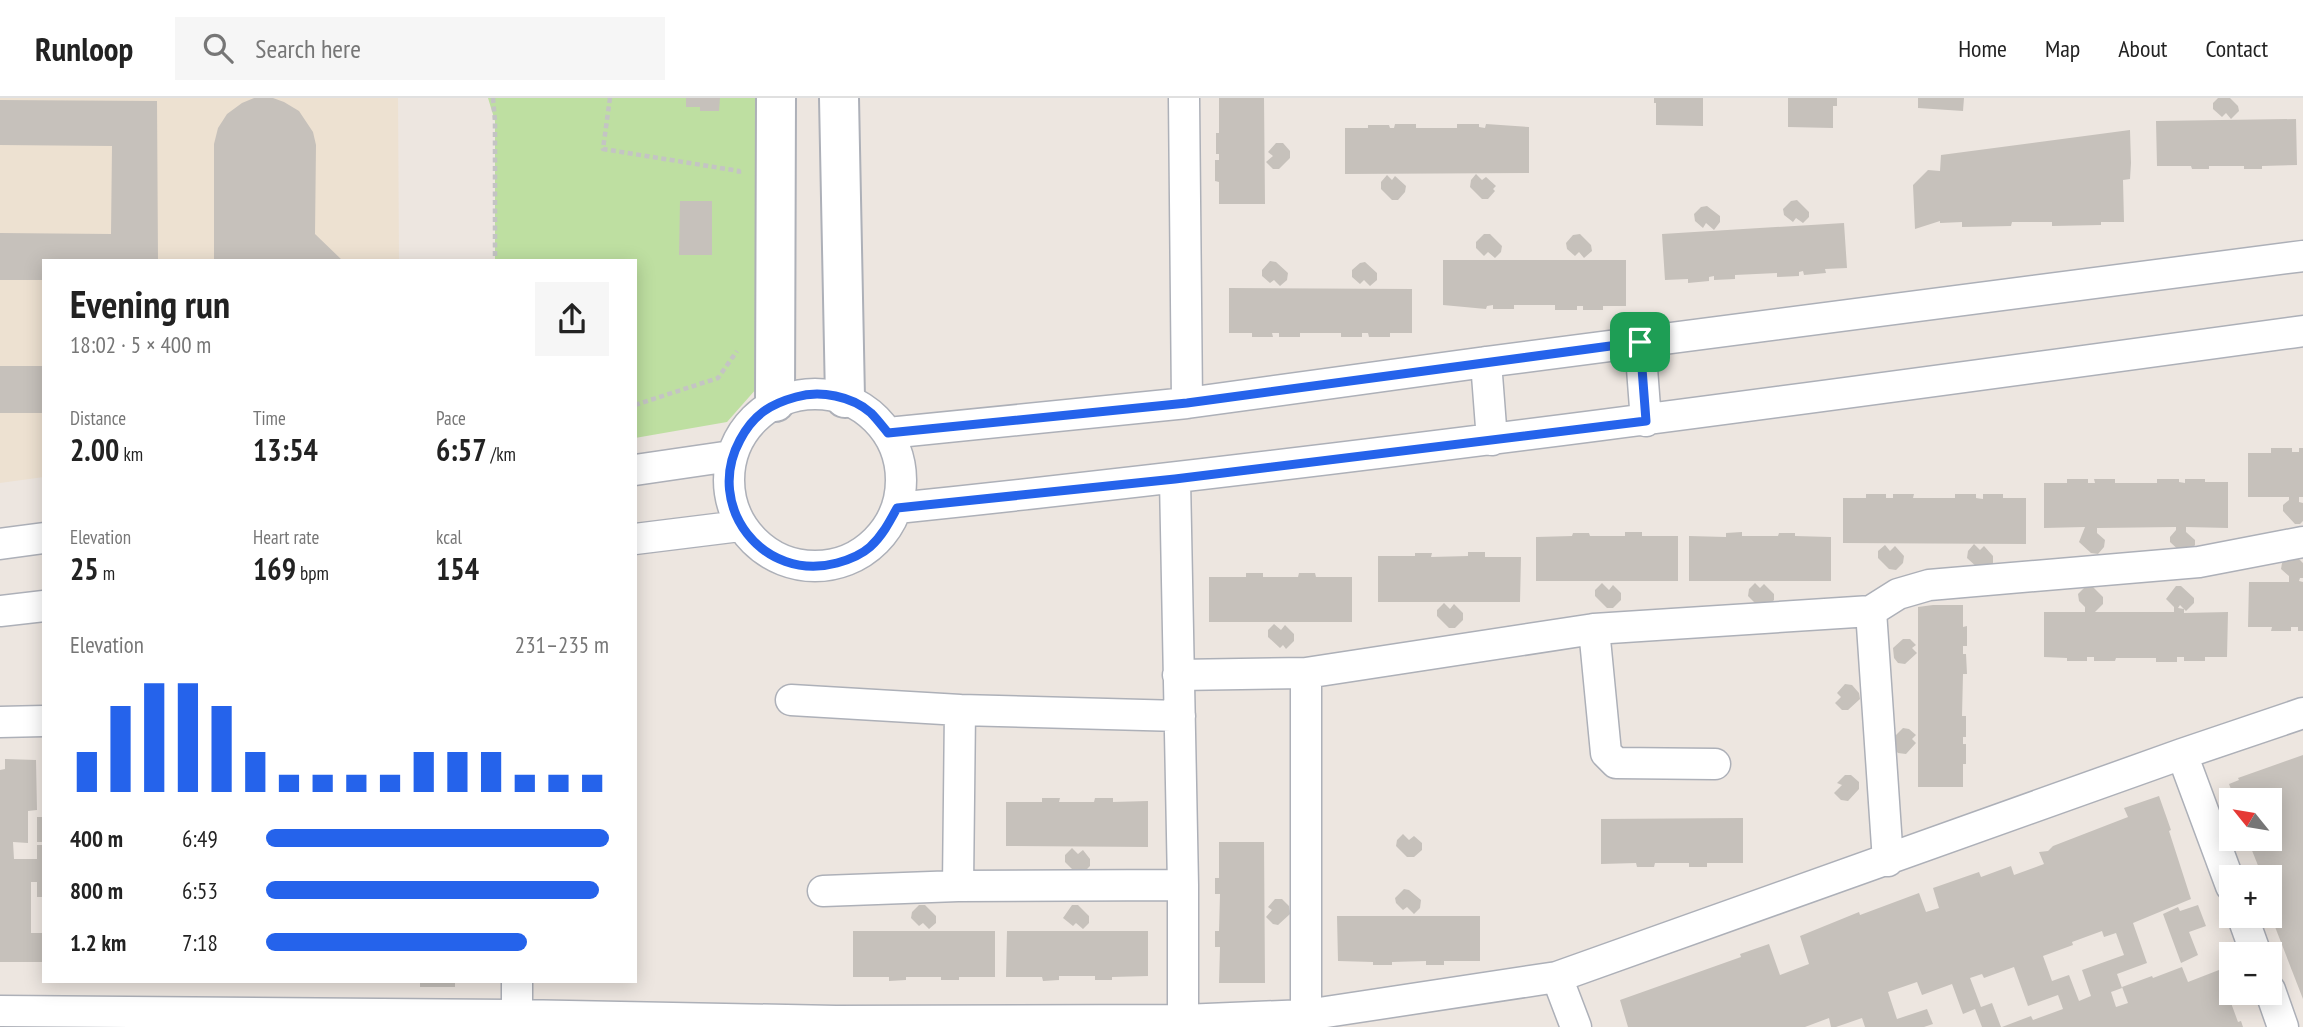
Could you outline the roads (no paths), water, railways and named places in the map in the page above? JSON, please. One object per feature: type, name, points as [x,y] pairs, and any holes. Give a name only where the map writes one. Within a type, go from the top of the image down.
[{"type":"street","points":[[775,402],[776,98]]},
{"type":"street","points":[[839,98],[845,398]]},
{"type":"street","points":[[1184,98],[1187,403]]},
{"type":"street","points":[[888,433],[1187,403],[2303,256]]},
{"type":"street","points":[[897,508],[1175,479],[1646,421],[2303,331]]},
{"type":"street","points":[[1640,342],[1646,421]]},
{"type":"street","points":[[1486,362],[1492,440]]},
{"type":"street","points":[[809,393],[845,398],[870,412],[888,433],[901,470],[897,508],[886,530],[869,548],[847,561],[823,567],[799,566],[776,558],[755,544],[740,526],[728,492],[731,456],[748,425],[775,402],[809,393]]},
{"type":"street","points":[[637,470],[731,456]]},
{"type":"street","points":[[1175,479],[1183,1020]]},
{"type":"street","points":[[637,539],[740,526]]},
{"type":"street","points":[[0,544],[42,538]]},
{"type":"street","points":[[1178,675],[1306,673],[1594,629],[1871,611],[1899,594],[1929,585],[2199,562],[2303,542]]},
{"type":"street","points":[[0,611],[42,606]]},
{"type":"street","points":[[1871,611],[1888,861]]},
{"type":"street","points":[[1594,629],[1608,757],[1616,763],[1715,764]]},
{"type":"street","points":[[1306,673],[1306,1015]]},
{"type":"street","points":[[791,700],[960,710],[1180,716]]},
{"type":"street","points":[[958,886],[960,710]]},
{"type":"street","points":[[0,1011],[836,1024],[1183,1020],[1306,1015],[1558,978],[2303,713]]},
{"type":"street","points":[[0,722],[42,721]]},
{"type":"street","points":[[2182,754],[2223,865]]},
{"type":"street","points":[[822,891],[958,886],[1183,885]]},
{"type":"street","points":[[1558,978],[1576,1027]]},
{"type":"street","points":[[517,983],[517,1021]]},
{"type":"street","points":[[2275,1005],[2283,1027]]}]
